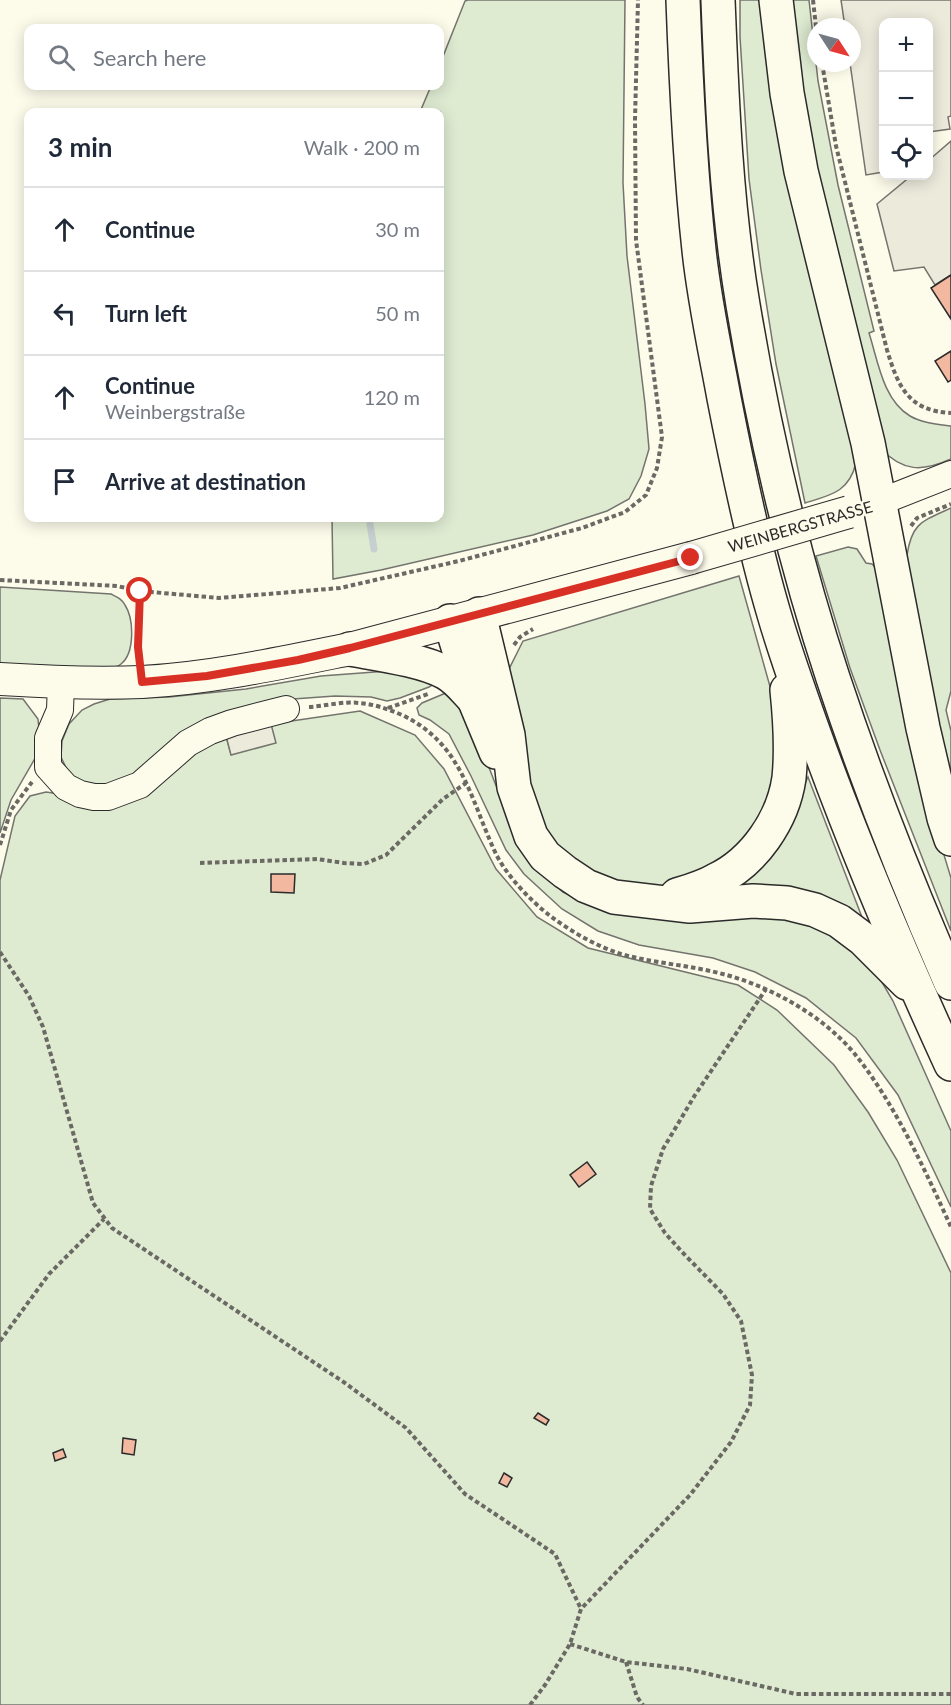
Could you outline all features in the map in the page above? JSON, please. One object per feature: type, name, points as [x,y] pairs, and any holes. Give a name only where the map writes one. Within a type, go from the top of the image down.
[{"type":"highway","points":[[683,0],[687,115],[699,252],[737,466],[762,569],[784,648],[827,771],[920,997],[951,1064]]},
{"type":"highway","points":[[718,0],[722,107],[731,211],[743,304],[772,457],[809,600],[832,677],[872,791],[951,983]]},
{"type":"highway","points":[[776,0],[787,93],[801,171],[868,443],[923,728],[951,839]]},
{"type":"highway","points":[[465,617],[474,699],[491,743],[514,787],[531,836],[545,856],[586,886],[614,897],[690,906],[753,901],[788,903],[815,910],[839,921],[863,939],[920,997]]},
{"type":"highway","points":[[465,617],[508,735],[514,787]]},
{"type":"highway","points":[[350,648],[429,666],[458,682],[474,699]]},
{"type":"highway","points":[[652,902],[694,890],[717,880],[738,867],[771,829],[781,808],[789,781],[791,751],[784,648]]},
{"type":"main road","name":"WEINBERGSTRASSE","points":[[0,679],[61,683],[142,682],[207,676],[298,660],[691,558],[880,502]]},
{"type":"street","name":"WEINBERGSTRASSE","points":[[880,502],[951,474]]},
{"type":"street","points":[[61,683],[60,710],[48,738],[48,767],[66,787],[80,794],[94,797],[108,797],[140,785],[188,744],[210,731],[286,709]]},
{"type":"path","points":[[0,580],[117,586],[140,591],[219,598],[340,588],[459,561],[582,528],[625,512],[646,495],[657,468],[662,437],[636,240],[635,120],[638,0]]},
{"type":"path","points":[[813,0],[815,18]]},
{"type":"path","points":[[824,72],[836,146],[894,374],[908,396],[920,406],[934,412],[951,413]]},
{"type":"path","points":[[140,591],[138,647],[142,682]]},
{"type":"path","points":[[286,709],[357,703],[388,708]]},
{"type":"path","points":[[0,845],[11,810],[28,786],[48,767]]},
{"type":"path","points":[[200,863],[317,859],[364,864],[386,855],[443,799],[466,783]]},
{"type":"path","points":[[0,952],[29,996],[43,1027],[93,1203],[104,1219],[112,1228],[345,1383],[406,1428],[465,1494],[555,1554],[581,1609]]},
{"type":"path","points":[[530,1705],[570,1644],[581,1609],[690,1495],[731,1442],[750,1405],[752,1375],[741,1321],[723,1294],[665,1233],[650,1209],[651,1186],[663,1149],[689,1104],[766,989],[801,1008],[853,1052],[884,1095],[951,1227]]},
{"type":"path","points":[[0,1341],[49,1274],[104,1219]]},
{"type":"path","points":[[570,1644],[626,1662],[687,1669],[796,1694],[951,1695]]},
{"type":"path","points":[[626,1662],[637,1697],[643,1705]]},
{"type":"green space","points":[[625,0],[623,183],[627,256],[649,449],[641,476],[629,499],[607,511],[533,535],[333,579],[332,522],[444,522],[444,108],[422,108],[429,90],[444,90],[444,54],[465,1]]},
{"type":"green space","points":[[740,0],[761,0],[856,463],[849,480],[838,491],[805,503],[776,364],[749,179],[740,37]]},
{"type":"green space","points":[[783,0],[809,0],[811,18],[807,18],[807,72],[817,72],[838,185],[874,331],[869,333],[883,379],[893,400],[910,416],[925,422],[951,426],[951,459],[922,468],[913,467],[897,462],[880,448],[831,272]]},
{"type":"green space","points":[[951,508],[951,691],[946,710],[951,731],[951,807],[900,558],[907,555],[912,536],[920,524]]},
{"type":"green space","points":[[848,547],[857,549],[866,563],[876,568],[911,746],[951,878],[951,931],[850,668],[816,556]]},
{"type":"green space","points":[[739,576],[780,722],[780,782],[744,850],[669,887],[608,883],[551,841],[536,808],[505,677],[523,641]]},
{"type":"green space","points":[[0,587],[111,594],[117,597],[124,603],[130,619],[132,636],[126,659],[118,666],[108,669],[0,667]]},
{"type":"green space","points":[[388,671],[441,680],[429,687],[387,701],[371,697],[335,696],[293,699],[138,777],[108,789],[81,782],[68,772],[61,757],[62,741],[69,724],[82,710],[110,699],[169,697],[246,689],[321,676]]},
{"type":"green space","points":[[453,690],[465,705],[515,835],[534,864],[563,892],[604,911],[671,918],[752,913],[815,923],[872,965],[893,1001],[951,1131],[951,1207],[898,1095],[856,1038],[806,998],[755,972],[713,958],[639,945],[598,931],[562,909],[524,874],[506,850],[449,734],[419,715],[417,708],[422,703]]},
{"type":"green space","points":[[0,698],[23,699],[38,719],[41,748],[11,800],[0,833]]},
{"type":"green space","points":[[360,711],[415,735],[444,769],[496,869],[537,917],[588,948],[738,985],[777,1010],[834,1065],[868,1112],[897,1160],[951,1273],[951,1705],[0,1705],[0,880],[15,816],[30,796],[46,792],[92,804],[209,741],[226,736],[231,754],[271,724]]},
{"type":"green space","points":[[808,777],[865,925],[728,891],[779,838]]},
{"type":"shaded area","points":[[841,0],[951,0],[951,116],[948,117],[950,129],[933,131],[933,18],[879,18],[879,173],[866,175],[851,72],[861,72],[861,18],[844,18]]},
{"type":"shaded area","points":[[951,141],[951,275],[935,285],[924,267],[894,271],[877,204],[906,180],[933,180],[933,157]]},
{"type":"shaded area","points":[[271,724],[276,743],[231,755],[226,736]]},
{"type":"building","points":[[951,275],[951,319],[931,288]]},
{"type":"building","points":[[951,351],[951,380],[948,382],[935,361]]},
{"type":"building","points":[[271,874],[295,874],[294,893],[271,892]]},
{"type":"building","points":[[587,1162],[596,1174],[579,1187],[570,1175]]},
{"type":"building","points":[[538,1413],[549,1420],[546,1425],[534,1418]]},
{"type":"building","points":[[123,1438],[136,1440],[134,1455],[122,1453]]},
{"type":"building","points":[[63,1449],[66,1457],[55,1461],[53,1453]]},
{"type":"building","points":[[504,1473],[512,1478],[507,1487],[499,1483]]},
{"type":"waterway","points":[[370,524],[374,549]]},
{"type":"route","points":[[140,591],[138,647],[142,682],[207,676],[298,660],[691,558]]}]
